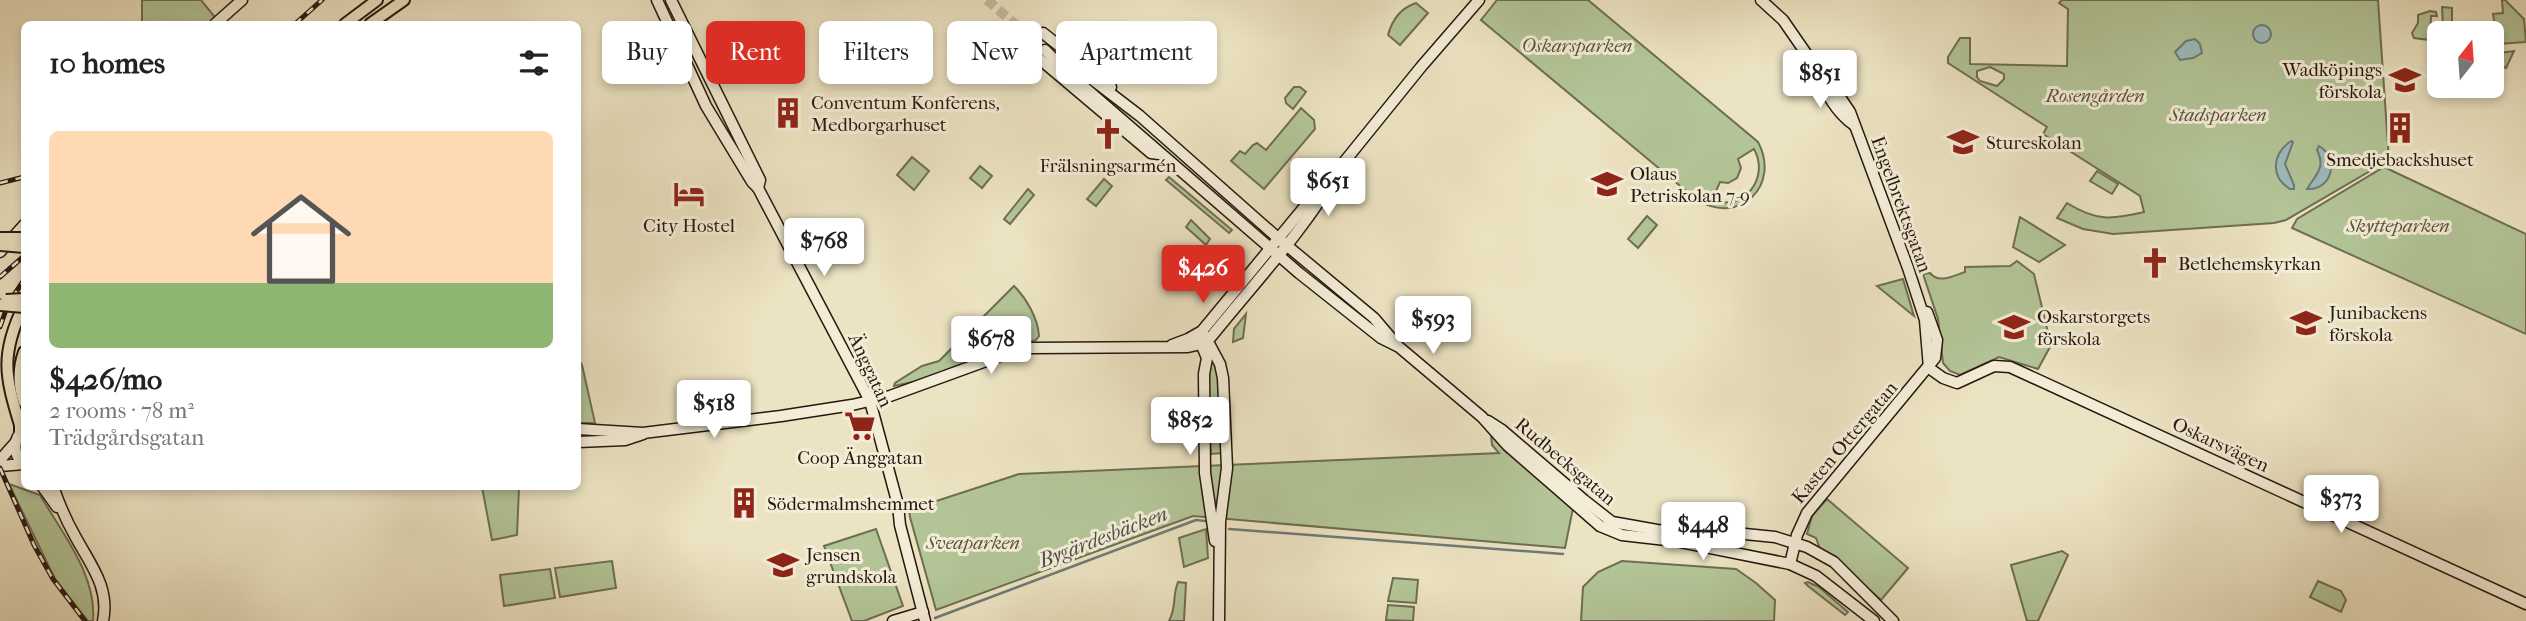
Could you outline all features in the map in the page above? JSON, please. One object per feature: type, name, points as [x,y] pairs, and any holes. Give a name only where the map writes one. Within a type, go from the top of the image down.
[{"type":"main road","points":[[218,21],[242,0]]},
{"type":"main road","points":[[349,21],[377,0]]},
{"type":"main road","points":[[374,21],[404,0]]},
{"type":"main road","name":"Änggatan","points":[[657,0],[706,106],[758,188],[870,401],[924,617]]},
{"type":"main road","name":"Änggatan","points":[[671,0],[760,180],[758,188]]},
{"type":"main road","points":[[1203,338],[1270,248],[1283,242],[1317,206],[1339,170],[1420,67],[1479,0]]},
{"type":"main road","name":"Engelbrektsgatan","points":[[1761,0],[1783,20],[1819,72],[1841,96],[1850,112],[1917,295],[1927,333],[1929,368]]},
{"type":"main road","points":[[1043,33],[1111,86],[1119,99]]},
{"type":"main road","name":"Rudbecksgatan","points":[[1045,50],[1056,58]]},
{"type":"main road","points":[[1042,61],[1152,153],[1163,155]]},
{"type":"main road","name":"Rudbecksgatan","points":[[1081,84],[1279,256],[1381,338],[1399,347]]},
{"type":"main road","name":"Rudbecksgatan","points":[[1099,84],[1374,318],[1399,347],[1482,417],[1507,445],[1588,517],[1622,535],[1722,550],[1790,564],[1816,576],[1874,621]]},
{"type":"main road","points":[[0,238],[21,232]]},
{"type":"main road","points":[[0,252],[21,233]]},
{"type":"main road","points":[[581,429],[643,433],[781,416],[890,396],[1000,356],[1031,348],[1169,345],[1203,338],[1279,256],[1283,242]]},
{"type":"main road","points":[[0,244],[21,247]]},
{"type":"main road","points":[[0,299],[21,299]]},
{"type":"main road","points":[[0,305],[21,306]]},
{"type":"main road","points":[[21,313],[7,357],[6,378],[20,425],[17,456],[21,461]]},
{"type":"main road","points":[[1203,338],[1223,378],[1227,468],[1221,503],[1218,560],[1219,621]]},
{"type":"main road","points":[[1211,357],[1204,374],[1205,473],[1218,560]]},
{"type":"main road","name":"Oskarsvägen","points":[[1929,368],[1943,379],[1957,383],[1969,380],[1986,368],[2000,365],[2010,367],[2526,604]]},
{"type":"main road","points":[[21,366],[21,392]]},
{"type":"main road","name":"Kasten Ottergatan","points":[[1790,564],[1794,543],[1807,513],[1929,368]]},
{"type":"main road","name":"Rudbecksgatan","points":[[1482,417],[1503,430],[1612,522],[1645,529],[1775,537],[1794,543],[1820,553],[1834,562],[1893,621]]},
{"type":"main road","points":[[581,442],[625,440],[643,433]]},
{"type":"main road","points":[[0,460],[20,435]]},
{"type":"main road","points":[[0,466],[21,464]]},
{"type":"main road","points":[[45,490],[97,572],[102,585],[105,610],[103,621]]},
{"type":"main road","points":[[54,490],[65,518]]},
{"type":"main road","points":[[893,621],[924,617]]},
{"type":"green space","points":[[142,0],[201,0],[214,16],[213,21],[142,21]]},
{"type":"green space","name":"Oskarsparken","points":[[1497,0],[1588,0],[1758,142],[1764,158],[1764,173],[1760,186],[1752,197],[1728,208],[1713,207],[1697,200],[1481,20]],"holes":[[[1754,149],[1758,160],[1756,181],[1744,197],[1724,202],[1712,200],[1720,182],[1728,183],[1737,178],[1741,168],[1738,159]]]},
{"type":"green space","name":"Stadsparken","points":[[2062,0],[2378,0],[2389,160],[2286,220],[2274,223],[2113,234],[2083,229],[2057,218],[2067,203],[2095,216],[2113,217],[2144,212],[2140,196],[2043,134],[2047,127],[1948,63],[1948,57],[1960,38],[1970,38],[1970,64],[2067,66],[2068,9],[2059,3]],"holes":[[[1990,67],[2004,74],[2004,79],[1997,86],[1980,81],[1977,77],[1977,71]]]},
{"type":"green space","points":[[2502,0],[2505,0],[2524,19],[2526,42],[2504,44],[2504,21],[2494,21],[2493,14],[2503,13]]},
{"type":"green space","points":[[1416,3],[1428,13],[1400,45],[1388,35],[1402,11]]},
{"type":"green space","points":[[2442,7],[2452,8],[2452,21],[2443,21]]},
{"type":"green space","points":[[2436,12],[2437,16],[2431,16],[2431,21],[2427,21],[2427,40],[2414,38],[2412,33],[2418,23],[2418,15]]},
{"type":"green space","points":[[2514,51],[2506,68],[2504,67],[2504,52]]},
{"type":"green space","points":[[1294,87],[1300,87],[1306,92],[1293,109],[1286,103],[1285,98]]},
{"type":"green space","points":[[1301,108],[1314,120],[1315,129],[1264,189],[1231,161],[1240,151],[1245,154],[1257,143],[1266,150]]},
{"type":"green space","points":[[912,157],[929,171],[914,190],[897,175]]},
{"type":"green space","points":[[980,166],[992,176],[982,188],[970,178]]},
{"type":"green space","name":"Skytteparken","points":[[2384,167],[2526,234],[2526,334],[2292,228],[2297,219]]},
{"type":"green space","points":[[2097,171],[2118,184],[2112,194],[2090,181]]},
{"type":"green space","points":[[1169,177],[1232,230],[1229,233],[1166,180]]},
{"type":"green space","points":[[1104,179],[1112,186],[1096,206],[1087,199]]},
{"type":"green space","points":[[1028,189],[1034,195],[1010,224],[1004,219]]},
{"type":"green space","points":[[1647,216],[1657,225],[1638,248],[1628,239]]},
{"type":"green space","points":[[2020,217],[2065,245],[2039,262],[2013,247]]},
{"type":"green space","points":[[1191,220],[1210,239],[1206,245],[1186,227]]},
{"type":"green space","points":[[2017,261],[2034,274],[2051,345],[2038,369],[1999,357],[1960,375],[1950,371],[1943,363],[1938,319],[1923,274],[1930,273],[1938,278],[1946,278],[1965,272],[1965,267],[2010,266]]},
{"type":"green space","points":[[1903,279],[1914,316],[1877,286]]},
{"type":"green space","points":[[1014,286],[1034,315],[1039,336],[1036,340],[992,353],[922,380],[894,386],[922,366],[939,361]]},
{"type":"green space","points":[[1246,314],[1243,338],[1233,342],[1234,329]]},
{"type":"green space","points":[[1213,360],[1219,371],[1222,453],[1211,454],[1206,375]]},
{"type":"green space","points":[[581,364],[582,365],[595,423],[581,423]]},
{"type":"green space","name":"Sveaparken","points":[[1491,434],[1507,453],[1512,453],[1573,508],[1565,548],[1193,516],[936,610],[909,510],[1019,474],[1499,453],[1492,445]]},
{"type":"green space","points":[[9,484],[40,495],[67,539],[90,587],[93,621],[88,621],[55,579]]},
{"type":"green space","points":[[483,490],[519,490],[517,535],[492,540]]},
{"type":"green space","points":[[1827,499],[1908,568],[1881,600],[1833,557],[1820,549],[1816,538],[1807,534],[1812,516]]},
{"type":"green space","points":[[876,529],[903,606],[864,621],[852,621],[824,546]]},
{"type":"green space","points":[[1206,529],[1208,558],[1184,567],[1179,538]]},
{"type":"green space","points":[[2062,551],[2068,555],[2038,621],[2027,621],[2011,565]]},
{"type":"green space","points":[[612,561],[616,588],[560,597],[555,568]]},
{"type":"green space","points":[[1622,561],[1736,569],[1775,600],[1774,621],[1581,621],[1583,587],[1598,572]]},
{"type":"green space","points":[[550,569],[555,598],[504,606],[500,575]]},
{"type":"green space","points":[[1393,578],[1418,580],[1416,603],[1388,601]]},
{"type":"green space","points":[[2318,581],[2341,591],[2346,600],[2341,612],[2310,597]]},
{"type":"green space","points":[[1178,582],[1186,583],[1184,621],[1169,621],[1173,611]]},
{"type":"green space","points":[[1805,583],[1819,587],[1848,612],[1845,615]]},
{"type":"green space","points":[[1388,605],[1414,607],[1413,621],[1386,620]]},
{"type":"water","points":[[2262,25],[2268,28],[2271,34],[2268,40],[2262,43],[2256,40],[2253,34],[2256,28]]},
{"type":"water","points":[[2195,39],[2200,44],[2202,53],[2180,60],[2175,52],[2186,41]]},
{"type":"water","points":[[2293,142],[2285,164],[2294,189],[2290,189],[2279,178],[2276,165],[2280,152]]},
{"type":"water","points":[[2319,146],[2330,158],[2330,173],[2322,185],[2307,189],[2320,166],[2317,150]]},
{"type":"waterway","name":"Bygärdesbäcken","points":[[935,618],[1196,520],[1205,521]]},
{"type":"waterway","points":[[1229,529],[1563,554]]},
{"type":"tunnel","points":[[987,0],[1045,50]]},
{"type":"railway","points":[[298,21],[322,0]]},
{"type":"railway","points":[[0,183],[21,178]]},
{"type":"railway","points":[[0,277],[21,259]]},
{"type":"railway","points":[[0,327],[8,304],[21,284]]},
{"type":"railway","points":[[0,468],[34,545],[53,579],[85,621]]},
{"type":"place","name":"Wadköpings förskola","points":[[2405,80]]},
{"type":"place","name":"Conventum Konferens, Medborgarhuset","points":[[788,113]]},
{"type":"place","name":"Smedjebackshuset","points":[[2400,128]]},
{"type":"place","name":"Frälsningsarmén","points":[[1108,134]]},
{"type":"place","name":"Stureskolan","points":[[1963,142]]},
{"type":"place","name":"Olaus Petriskolan 7-9","points":[[1607,184]]},
{"type":"place","name":"City Hostel","points":[[689,194]]},
{"type":"place","name":"Betlehemskyrkan","points":[[2155,263]]},
{"type":"place","name":"Junibackens förskola","points":[[2306,323]]},
{"type":"place","name":"Oskarstorgets förskola","points":[[2014,327]]},
{"type":"place","name":"Coop Änggatan","points":[[860,426]]},
{"type":"place","name":"Södermalmshemmet","points":[[744,503]]},
{"type":"place","name":"Jensen grundskola","points":[[783,565]]},
{"type":"park label","name":"Rosengården","points":[[2095,95]]}]
